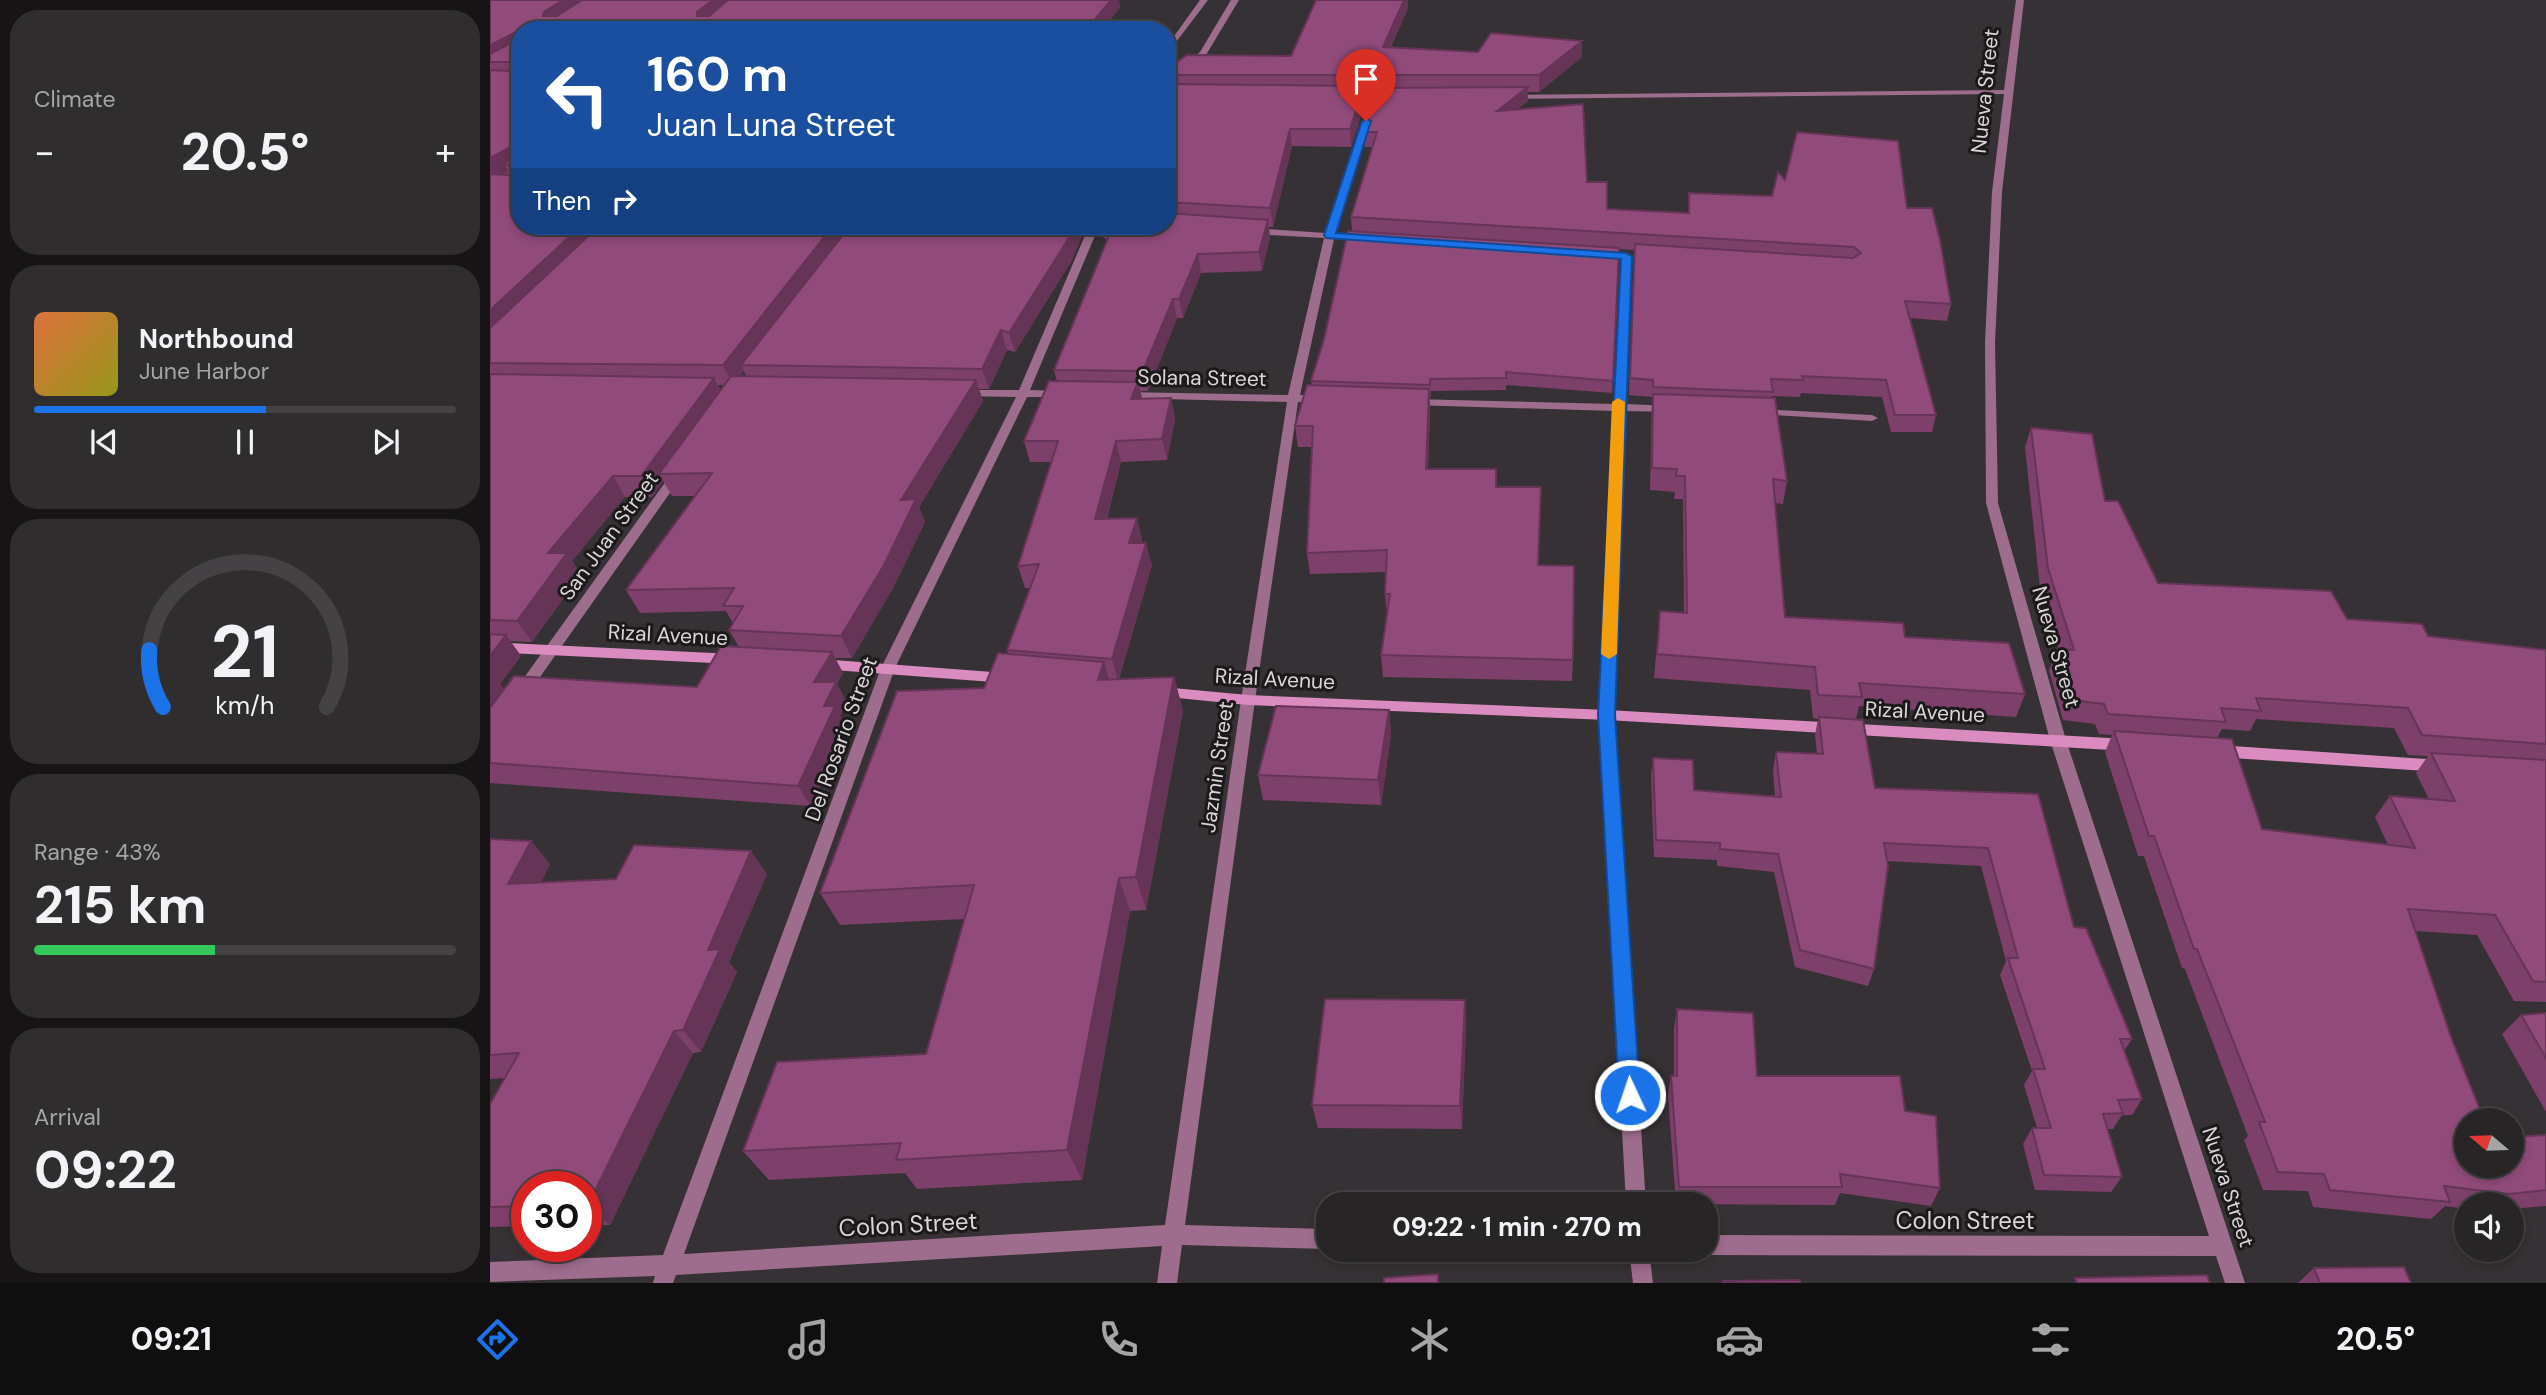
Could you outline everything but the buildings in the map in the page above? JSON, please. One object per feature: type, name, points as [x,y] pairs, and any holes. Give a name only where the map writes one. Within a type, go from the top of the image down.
[{"type":"street","points":[[1176,39],[1204,0]]},
{"type":"street","points":[[1176,74],[1203,53],[1235,0]]},
{"type":"street","name":"Nueva Street","points":[[2020,0],[1997,192],[1990,330],[1992,503],[2058,740],[2235,1283]]},
{"type":"street","points":[[1496,97],[2009,92]]},
{"type":"street","name":"Jazmin Street","points":[[1167,1283],[1293,398],[1330,235],[1374,98]]},
{"type":"street","points":[[1234,230],[1370,238]]},
{"type":"street","name":"Del Rosario Street","points":[[667,1274],[888,668],[1023,394],[1090,235]]},
{"type":"street","points":[[1627,256],[1618,408],[1607,715],[1635,1192]]},
{"type":"street","points":[[954,393],[1077,395]]},
{"type":"street","name":"Solana Street","points":[[1117,395],[1334,400]]},
{"type":"street","points":[[1402,402],[1685,410]]},
{"type":"street","points":[[1751,412],[1872,418]]},
{"type":"street","name":"San Juan Street","points":[[513,704],[688,458]]},
{"type":"street","name":"Rizal Avenue","points":[[490,647],[754,660]]},
{"type":"street","points":[[808,663],[1027,680]]},
{"type":"street","name":"Rizal Avenue","points":[[1151,691],[1248,700],[1607,715],[2142,746]]},
{"type":"street","points":[[2198,750],[2462,768]]},
{"type":"street","name":"Colon Street","points":[[490,1272],[667,1274],[1173,1236],[1316,1239]]},
{"type":"street","name":"Colon Street","points":[[1718,1245],[2224,1246]]},
{"type":"street","points":[[1640,1262],[1643,1283]]},
{"type":"slow traffic","points":[[1609,654],[1618,402]]},
{"type":"route","points":[[1366,121],[1330,235],[1626,256],[1607,715],[1630,1095]]}]
